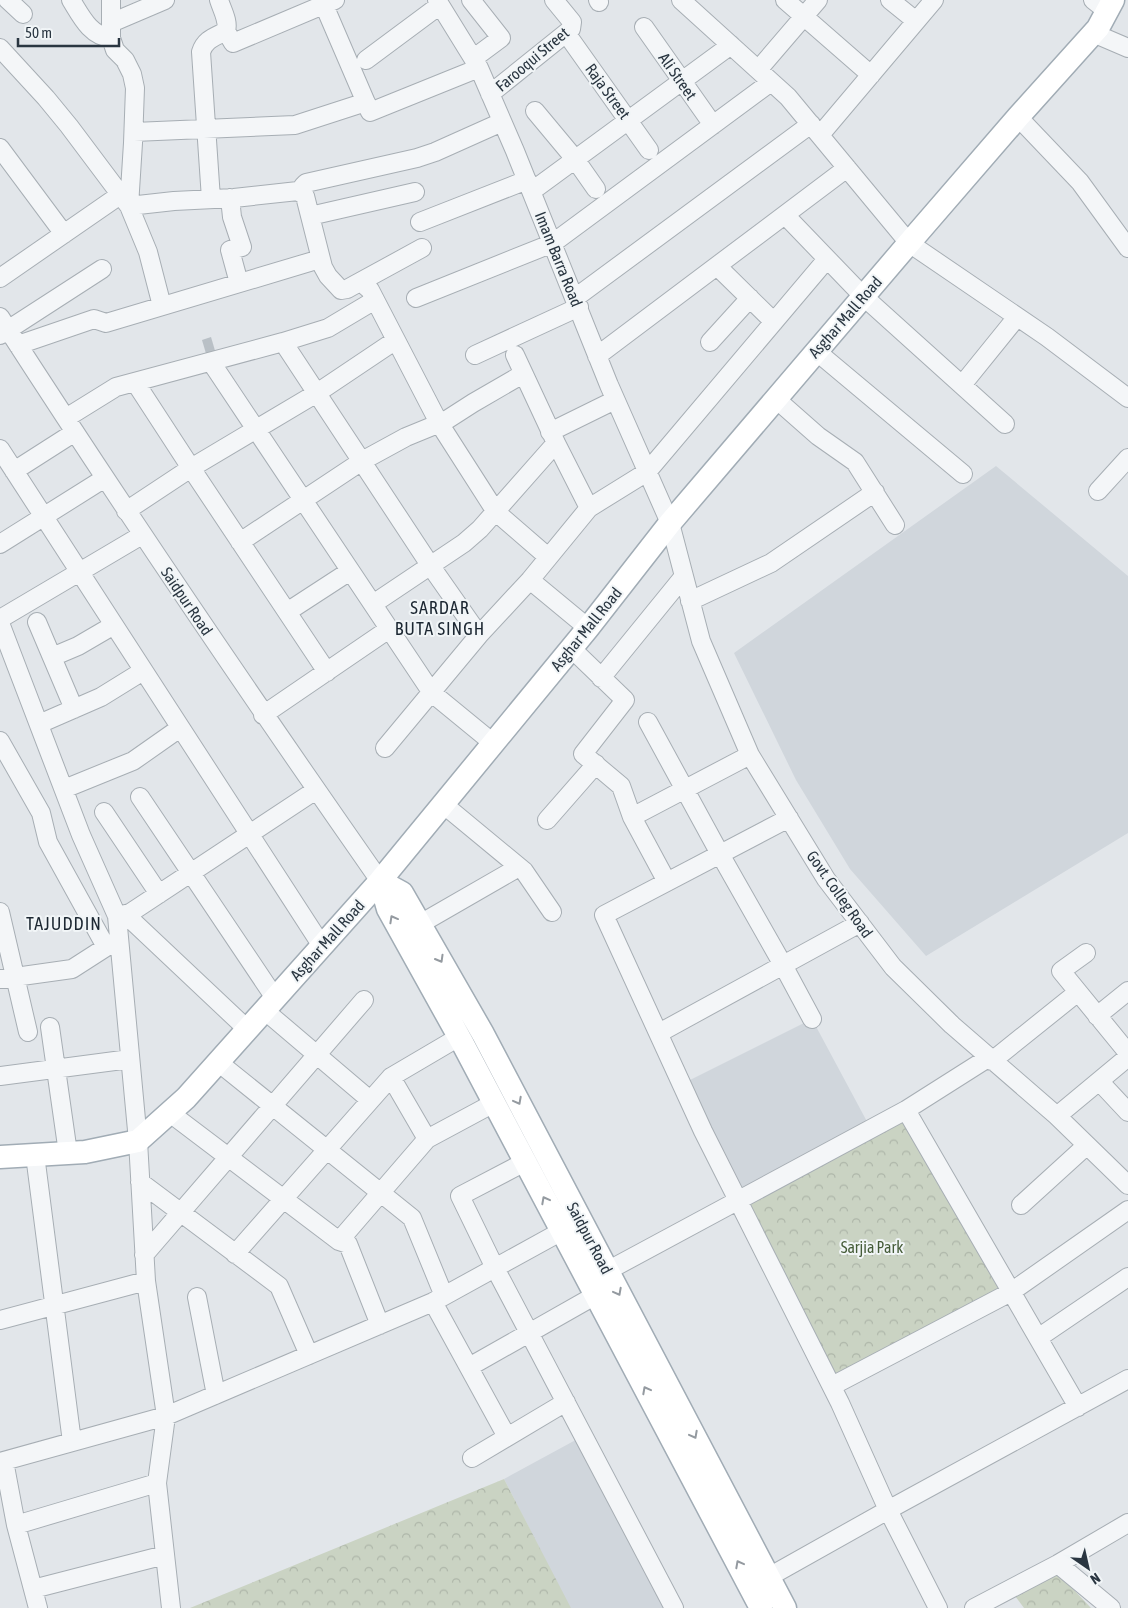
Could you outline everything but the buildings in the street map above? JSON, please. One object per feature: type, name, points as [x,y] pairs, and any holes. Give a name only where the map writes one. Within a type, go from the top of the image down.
[{"type":"main road","name":"Asghar Mall Road","points":[[0,1157],[84,1152],[138,1141],[186,1098],[380,881],[588,628],[670,523],[909,243],[1093,33],[1104,4]]},
{"type":"main road","name":"Saidpur Road","points":[[380,881],[402,893],[483,1034],[597,1282],[760,1582],[785,1608]]},
{"type":"main road","name":"Saidpur Road","points":[[380,881],[388,909],[459,1037],[562,1231],[597,1282]]},
{"type":"main road","name":"Saidpur Road","points":[[760,1582],[761,1608]]},
{"type":"street","points":[[8,0],[23,14]]},
{"type":"street","points":[[70,0],[95,32],[102,37],[111,30],[166,0]]},
{"type":"street","points":[[111,0],[111,30],[115,50],[125,60],[132,74],[135,88],[134,132],[125,201]]},
{"type":"street","points":[[211,199],[201,52],[203,45],[207,41],[226,31],[228,26],[219,0]]},
{"type":"street","points":[[226,31],[233,43],[295,8],[330,2],[370,112],[476,63],[501,38],[471,0]]},
{"type":"street","name":"Farooqui Street","points":[[490,94],[571,29],[572,22],[554,0]]},
{"type":"street","points":[[681,0],[700,6],[731,45],[788,97],[909,243],[1017,317],[1128,398]]},
{"type":"street","points":[[785,0],[871,75]]},
{"type":"street","points":[[416,298],[553,243],[713,125],[765,76],[804,16],[818,0]]},
{"type":"street","points":[[890,0],[916,21]]},
{"type":"street","points":[[475,355],[577,302],[815,129],[871,75],[934,0]]},
{"type":"street","points":[[366,60],[439,2]]},
{"type":"street","name":"Imam Barra Road","points":[[439,2],[476,63],[490,94],[553,243],[615,400],[670,523]]},
{"type":"street","name":"Ali Street","points":[[644,27],[713,125]]},
{"type":"street","name":"Raja Street","points":[[566,33],[649,150]]},
{"type":"street","points":[[1093,33],[1128,48]]},
{"type":"street","points":[[420,222],[529,186],[575,159],[731,45]]},
{"type":"street","points":[[0,48],[64,119],[125,201],[148,252],[162,306]]},
{"type":"street","points":[[134,132],[295,125],[366,102]]},
{"type":"street","points":[[535,111],[575,159],[596,190]]},
{"type":"street","points":[[1018,117],[1080,182],[1128,248]]},
{"type":"street","points":[[422,248],[361,282],[341,290],[328,276],[320,259],[305,196],[302,192],[303,186],[306,183],[417,158],[502,122]]},
{"type":"street","points":[[0,148],[64,234]]},
{"type":"street","points":[[597,356],[847,168]]},
{"type":"street","points":[[0,278],[64,234],[125,201],[211,199],[302,192]]},
{"type":"street","points":[[310,216],[415,192]]},
{"type":"street","points":[[230,198],[232,216],[242,247],[230,250],[239,283]]},
{"type":"street","points":[[785,215],[864,296],[1006,424]]},
{"type":"street","points":[[18,345],[94,319],[106,323],[320,259]]},
{"type":"street","points":[[385,748],[479,635],[530,580],[590,508],[647,472],[827,259]]},
{"type":"street","points":[[717,266],[774,322]]},
{"type":"street","points":[[3,327],[102,268]]},
{"type":"street","points":[[361,282],[375,300],[439,424],[496,512],[548,557]]},
{"type":"street","points":[[710,342],[750,298]]},
{"type":"street","points":[[14,471],[116,387],[328,328],[375,300]]},
{"type":"street","points":[[962,385],[1017,317]]},
{"type":"street","name":"Saidpur Road","points":[[3,327],[18,345],[126,511],[263,715],[380,881]]},
{"type":"street","points":[[126,511],[191,468],[317,393],[396,340]]},
{"type":"street","points":[[283,342],[430,565],[479,635]]},
{"type":"street","points":[[816,351],[963,474]]},
{"type":"street","points":[[515,355],[553,438],[590,508]]},
{"type":"street","points":[[210,362],[432,693],[493,743]]},
{"type":"street","points":[[240,542],[362,461],[406,437],[439,424],[523,374]]},
{"type":"street","points":[[135,382],[327,672]]},
{"type":"street","points":[[776,399],[818,436],[855,462],[895,524]]},
{"type":"street","points":[[373,604],[464,543],[496,512],[553,438],[615,400]]},
{"type":"street","points":[[0,449],[322,946]]},
{"type":"street","points":[[1098,491],[1128,458]]},
{"type":"street","points":[[0,544],[105,478]]},
{"type":"street","points":[[690,600],[770,563],[874,492]]},
{"type":"street","name":"Govt. Colleg Road","points":[[670,523],[700,641],[750,755],[826,879],[894,968],[952,1025],[1056,1116],[1128,1185]]},
{"type":"street","points":[[0,618],[142,535]]},
{"type":"street","points":[[287,612],[350,571]]},
{"type":"street","points":[[601,678],[684,576]]},
{"type":"street","points":[[530,580],[588,628]]},
{"type":"street","points":[[37,622],[74,709]]},
{"type":"street","points":[[0,623],[5,651],[39,724],[81,834],[121,915],[246,1029]]},
{"type":"street","points":[[52,657],[78,646],[114,625]]},
{"type":"street","points":[[263,715],[389,629]]},
{"type":"street","points":[[571,648],[625,700],[583,754],[621,786],[632,817],[667,882]]},
{"type":"street","points":[[39,724],[101,697],[143,670]]},
{"type":"street","points":[[648,722],[812,1020]]},
{"type":"street","points":[[64,789],[133,761],[180,728]]},
{"type":"street","points":[[0,741],[40,813],[48,842],[113,943]]},
{"type":"street","points":[[632,817],[750,755]]},
{"type":"street","points":[[547,820],[596,764]]},
{"type":"street","points":[[171,1608],[156,1484],[166,1416],[146,1282],[138,1141],[130,1059],[113,943],[121,915],[159,894],[316,790]]},
{"type":"street","points":[[140,797],[191,873],[269,1004],[317,1055],[370,1100]]},
{"type":"street","points":[[443,804],[524,871],[552,912]]},
{"type":"street","points":[[104,812],[159,894]]},
{"type":"street","points":[[789,818],[604,915],[703,1131],[832,1386],[888,1510],[938,1608]]},
{"type":"street","points":[[420,924],[519,867]]},
{"type":"street","points":[[0,912],[8,978],[28,1032]]},
{"type":"street","points":[[658,1033],[860,923]]},
{"type":"street","points":[[8,978],[72,969],[113,943]]},
{"type":"street","points":[[1056,1116],[1128,1055],[1062,971],[1086,953]]},
{"type":"street","points":[[1097,1016],[1128,991]]},
{"type":"street","points":[[468,1367],[529,1333],[597,1282],[738,1200],[906,1110],[990,1059],[1078,992]]},
{"type":"street","points":[[144,1255],[364,1000]]},
{"type":"street","points":[[50,1028],[68,1153]]},
{"type":"street","points":[[235,1254],[391,1077],[459,1037]]},
{"type":"street","points":[[0,1076],[130,1059]]},
{"type":"street","points":[[218,1062],[412,1218],[439,1299],[468,1367],[507,1437]]},
{"type":"street","points":[[391,1077],[427,1139]]},
{"type":"street","points":[[1099,1081],[1128,1112]]},
{"type":"street","points":[[339,1241],[427,1139],[494,1103]]},
{"type":"street","points":[[906,1110],[1078,1407]]},
{"type":"street","points":[[170,1113],[339,1241],[348,1244],[380,1325]]},
{"type":"street","points":[[1021,1204],[1087,1146]]},
{"type":"street","points":[[35,1155],[72,1442]]},
{"type":"street","points":[[525,1162],[460,1196],[495,1268],[674,1608]]},
{"type":"street","points":[[140,1182],[279,1286],[309,1355]]},
{"type":"street","points":[[832,1386],[1011,1292],[1128,1210]]},
{"type":"street","points":[[38,1608],[2,1462],[166,1416],[439,1299],[562,1231]]},
{"type":"street","points":[[1038,1338],[1128,1277]]},
{"type":"street","points":[[0,1320],[146,1282]]},
{"type":"street","points":[[197,1297],[216,1395]]},
{"type":"street","points":[[760,1582],[888,1510],[1078,1407],[1127,1383]]},
{"type":"street","points":[[472,1458],[566,1402]]},
{"type":"street","points":[[16,1525],[156,1484]]},
{"type":"street","points":[[974,1608],[1058,1564],[1128,1523]]},
{"type":"street","points":[[33,1589],[165,1555]]},
{"type":"street","points":[[1058,1564],[1106,1607]]},
{"type":"shaded area","points":[[996,466],[1128,576],[1128,833],[926,956],[850,869],[796,780],[734,653]]},
{"type":"shaded area","points":[[812,1019],[871,1129],[738,1200],[682,1084]]},
{"type":"shaded area","points":[[583,1436],[674,1608],[570,1608],[504,1479]]},
{"type":"green space","name":"Sarjia Park","points":[[906,1110],[1011,1292],[832,1386],[738,1200]]},
{"type":"green space","points":[[504,1479],[571,1608],[190,1608]]},
{"type":"green space","points":[[1056,1571],[1091,1608],[1024,1608],[1015,1596]]},
{"type":"district","name":"SARDAR BUTA SINGH","points":[[440,618]]},
{"type":"district","name":"TAJUDDIN","points":[[64,924]]}]
